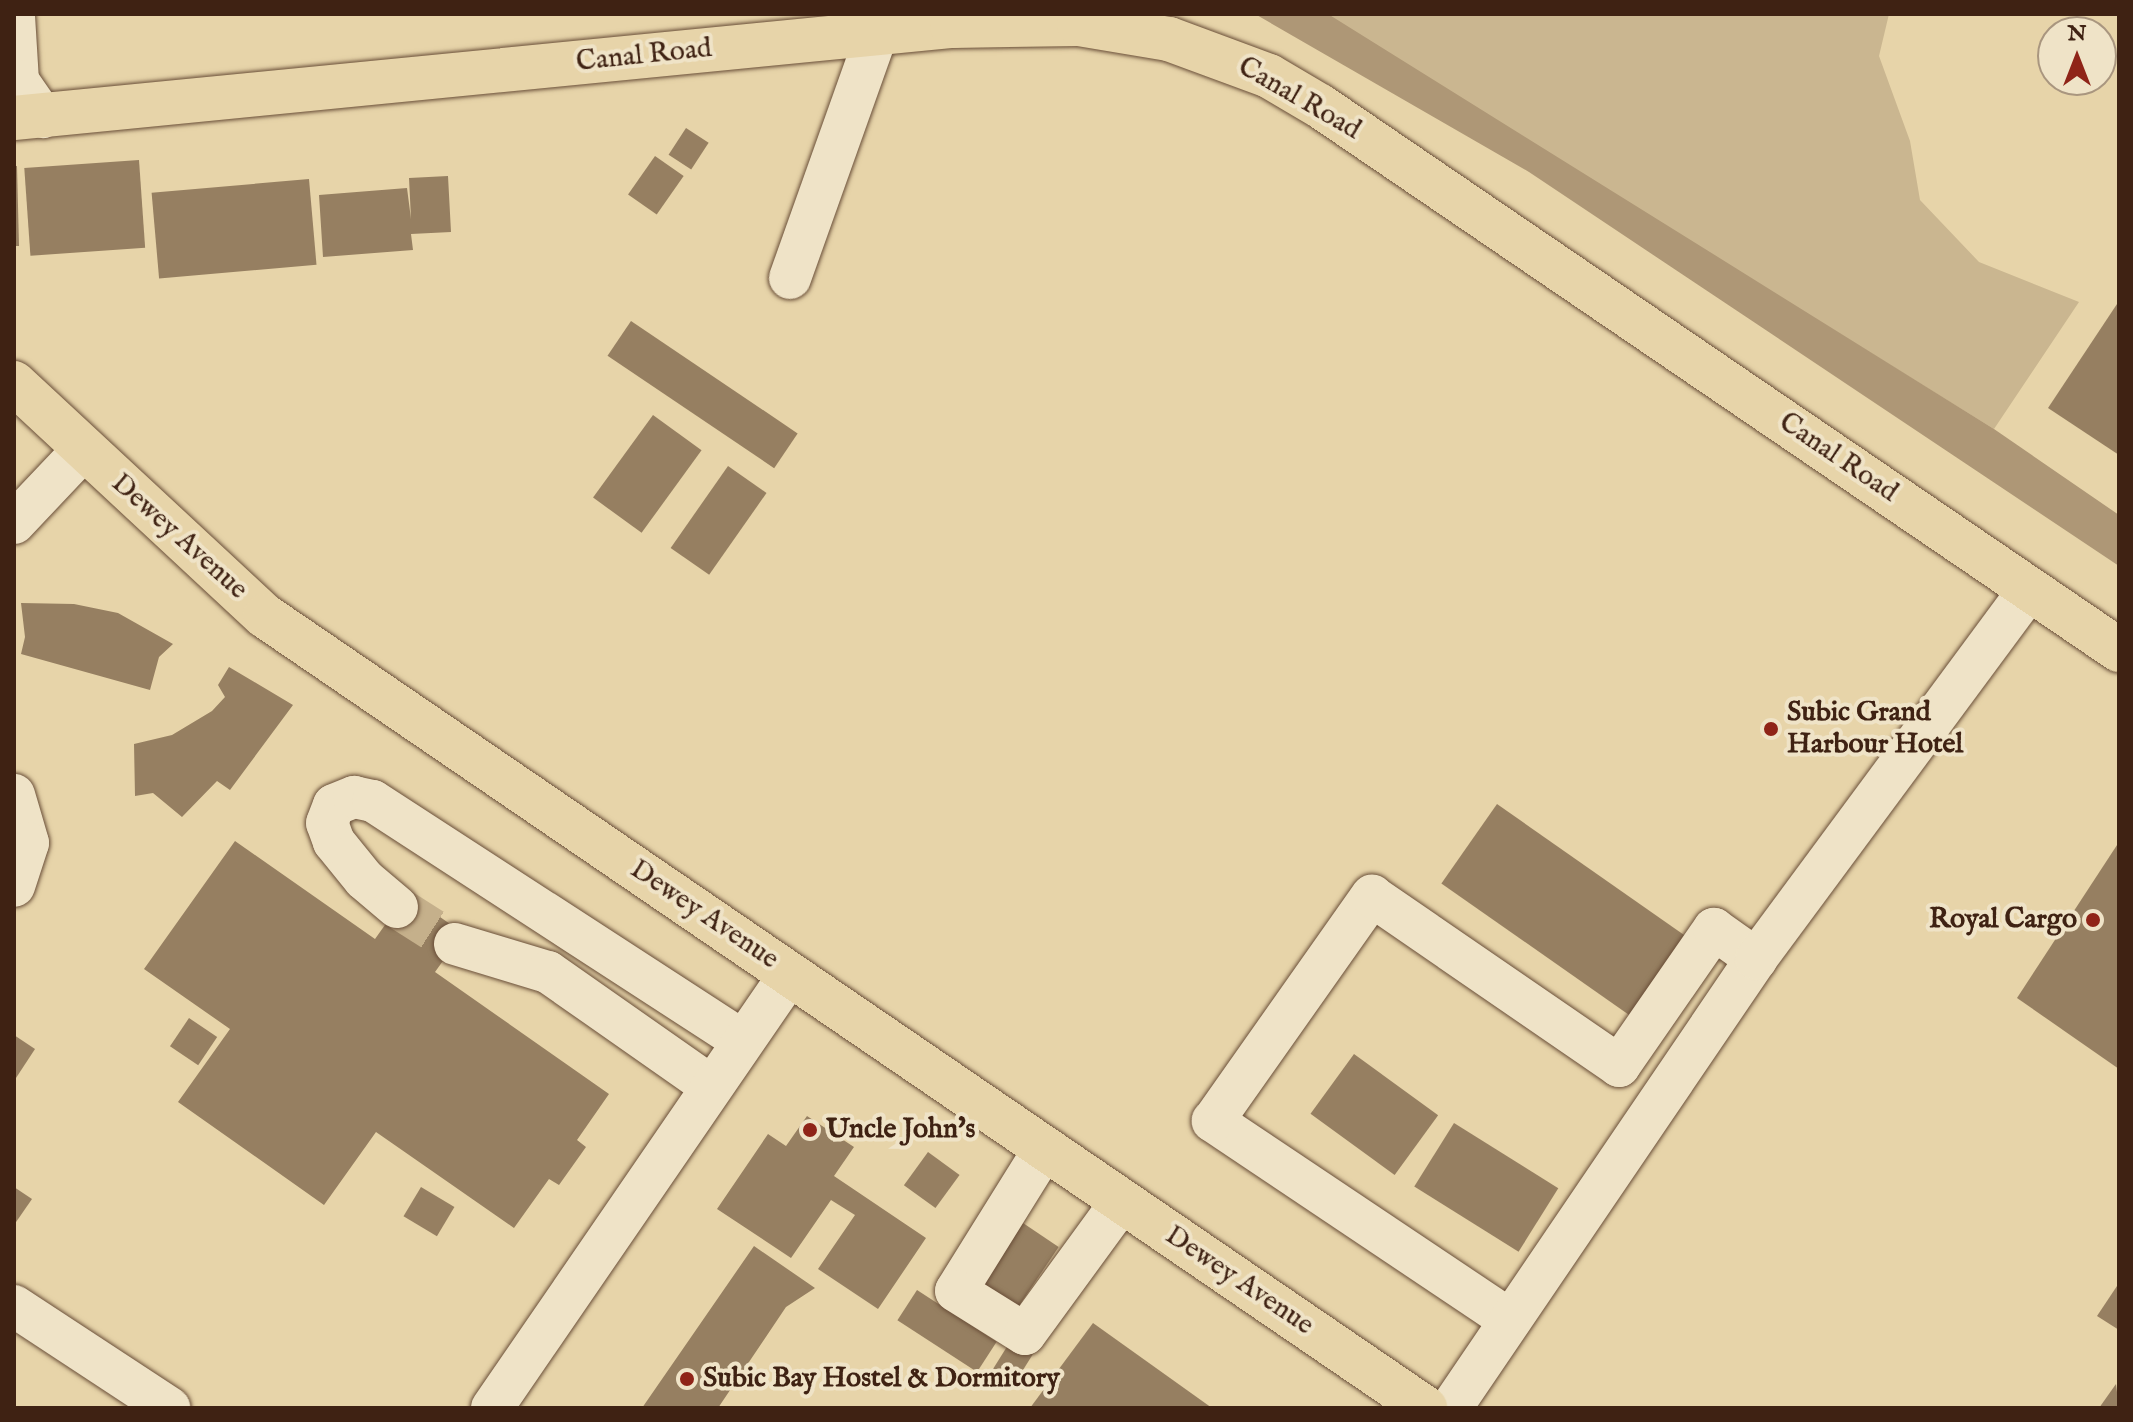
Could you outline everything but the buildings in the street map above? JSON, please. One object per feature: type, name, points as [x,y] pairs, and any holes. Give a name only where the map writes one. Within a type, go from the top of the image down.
[{"type":"main road","name":"Canal Road","points":[[24,120],[882,23],[1038,22],[1101,26],[1169,39],[1269,76],[1423,174],[2119,650]]},
{"type":"main road","name":"Dewey Avenue","points":[[14,383],[265,616],[1425,1408]]},
{"type":"street","points":[[14,16],[24,120]]},
{"type":"street","points":[[790,278],[882,23]]},
{"type":"street","points":[[14,523],[83,450]]},
{"type":"street","points":[[1451,1408],[1756,959],[2030,589]]},
{"type":"street","points":[[14,795],[28,843],[14,886]]},
{"type":"street","points":[[397,907],[364,879],[334,842],[327,823],[334,805],[354,797],[373,801],[743,1041]]},
{"type":"street","points":[[1510,1320],[1213,1121],[1372,896],[1619,1066],[1714,929],[1756,959]]},
{"type":"street","points":[[455,944],[548,972],[712,1087]]},
{"type":"street","points":[[492,1408],[790,974]]},
{"type":"street","points":[[1045,1148],[956,1291],[1025,1334],[1122,1201]]},
{"type":"street","points":[[14,1306],[169,1408]]},
{"type":"shaded area","points":[[1255,14],[1328,14],[1994,429],[2119,515],[2119,566],[1529,172]]},
{"type":"shaded area","points":[[1323,14],[1889,14],[1879,56],[1910,141],[1920,200],[1979,262],[2079,302],[1994,429]]},
{"type":"tunnel","points":[[397,907],[455,944]]},
{"type":"place","name":"Subic Grand Harbour Hotel","points":[[1771,729]]},
{"type":"place","name":"Royal Cargo","points":[[2093,920]]},
{"type":"place","name":"Uncle John's","points":[[810,1130]]},
{"type":"place","name":"Subic Bay Hostel & Dormitory","points":[[687,1379]]}]
